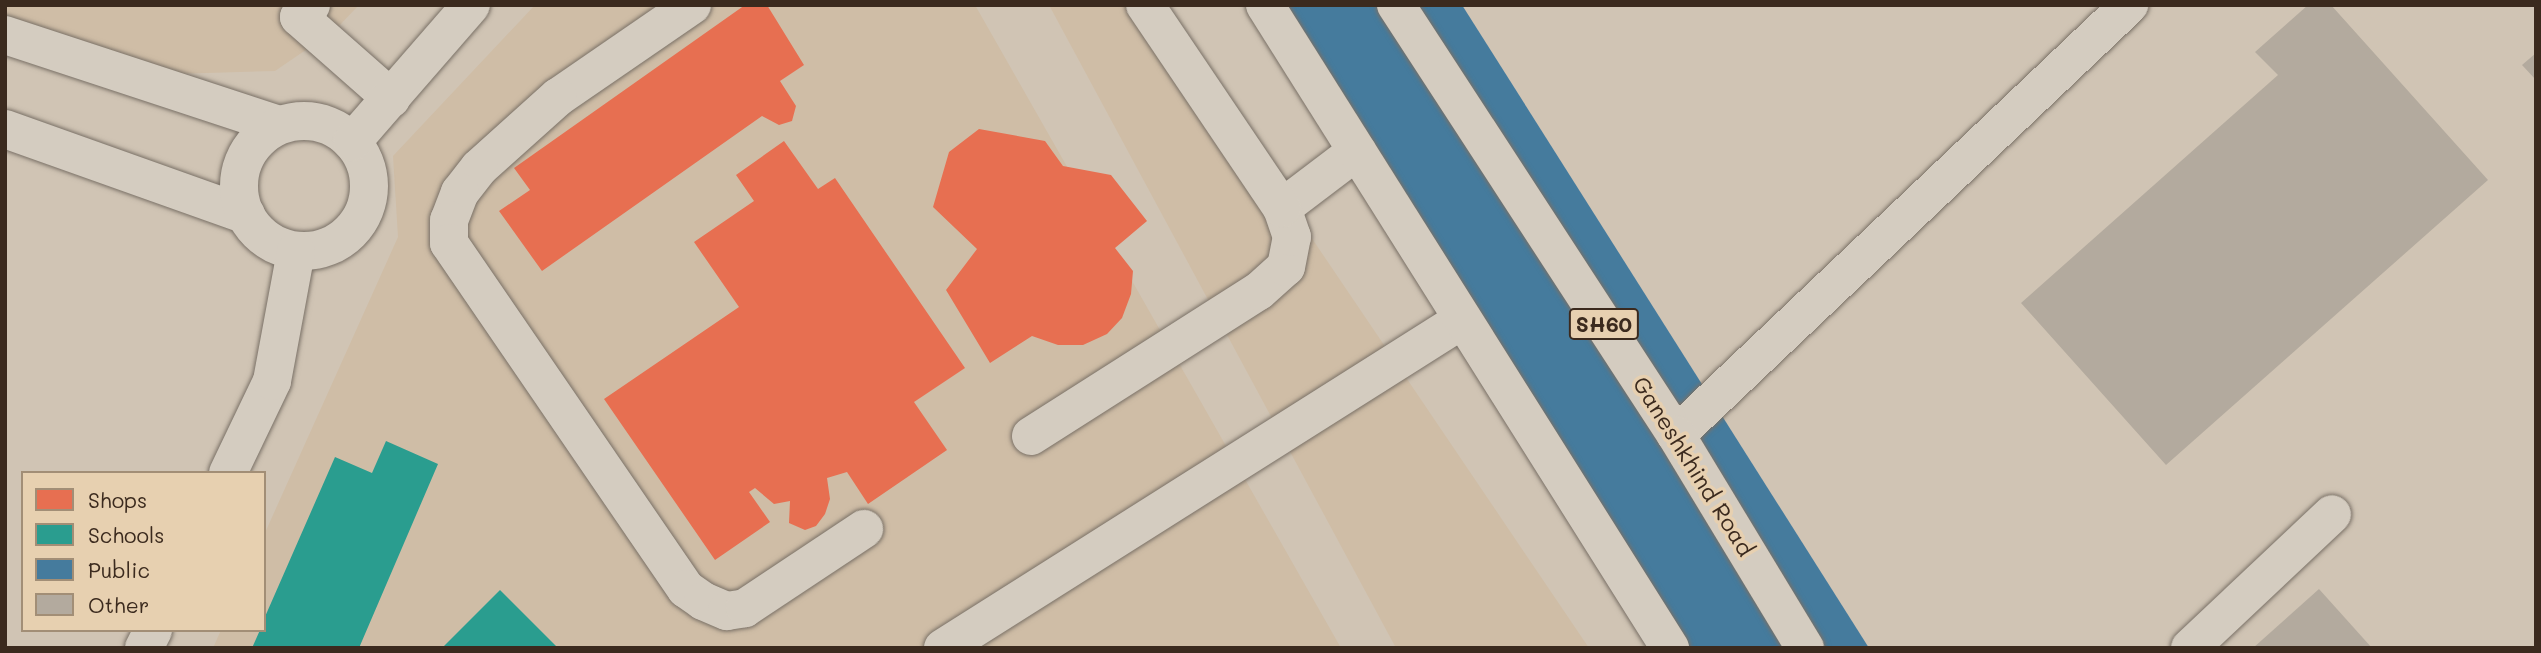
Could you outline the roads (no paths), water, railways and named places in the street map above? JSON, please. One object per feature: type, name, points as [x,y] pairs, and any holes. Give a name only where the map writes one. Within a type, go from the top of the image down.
[{"type":"main road","points":[[311,5],[299,17],[391,98]]},
{"type":"main road","points":[[352,142],[471,5]]},
{"type":"main road","points":[[692,5],[558,97],[479,169],[460,192],[449,220],[449,243],[686,589],[703,601],[727,611],[745,608],[864,529]]},
{"type":"main road","points":[[1031,436],[1268,283],[1286,267],[1292,237],[1282,208],[1145,5]]},
{"type":"main road","points":[[1265,5],[1670,648]]},
{"type":"main road","name":"Ganeshkhind Road","points":[[1396,5],[1676,435],[1805,648]]},
{"type":"main road","points":[[1676,435],[2129,5]]},
{"type":"main road","points":[[5,35],[278,125],[321,122],[352,142],[367,166],[366,209],[355,228],[338,242],[318,250],[296,251],[276,245],[258,233],[246,215],[239,195],[240,173],[260,136],[278,125]]},
{"type":"main road","points":[[5,129],[246,215]]},
{"type":"main road","points":[[1282,208],[1356,151]]},
{"type":"main road","points":[[229,471],[272,381],[296,251]]},
{"type":"main road","points":[[943,648],[1462,320]]},
{"type":"main road","points":[[2190,648],[2332,514]]},
{"type":"main road","points":[[144,648],[152,632]]}]
